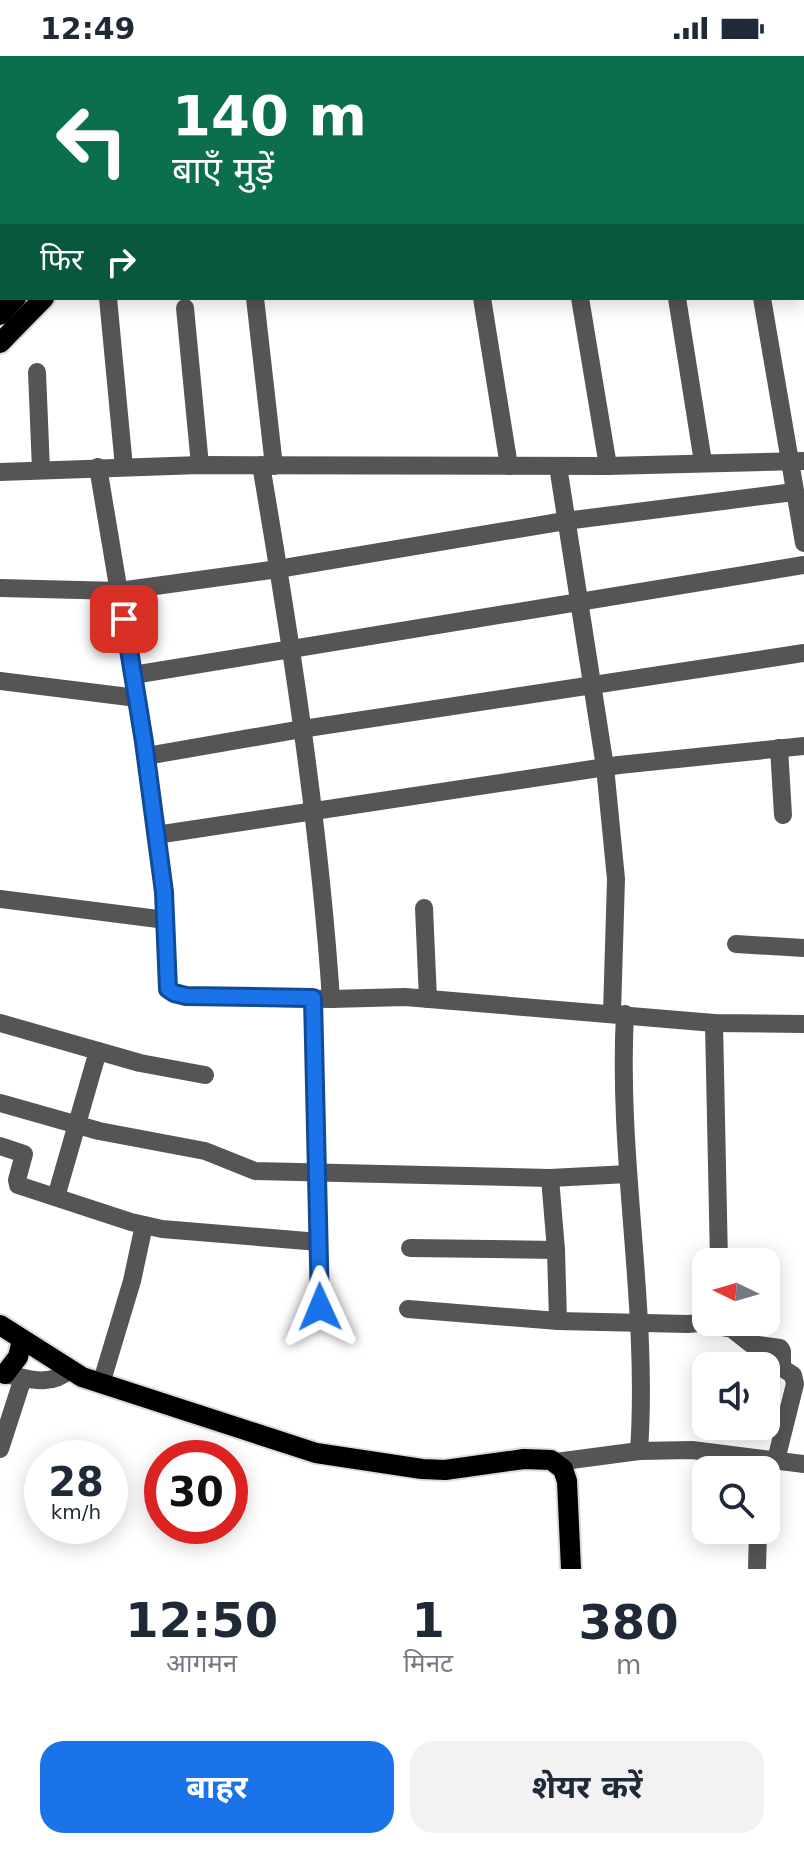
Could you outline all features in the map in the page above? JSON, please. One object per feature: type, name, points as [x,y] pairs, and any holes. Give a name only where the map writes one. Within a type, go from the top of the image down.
[{"type":"main road","points":[[0,315],[14,300]]},
{"type":"main road","points":[[0,343],[42,300]]},
{"type":"main road","points":[[0,1325],[69,1370],[101,1384],[316,1453],[399,1468],[445,1470],[524,1459],[556,1462],[563,1469],[567,1481],[571,1569]]},
{"type":"main road","points":[[9,1375],[22,1348],[22,1340]]},
{"type":"street","points":[[108,300],[124,467]]},
{"type":"street","points":[[255,300],[278,569],[314,813],[325,911],[319,1172],[320,1307]]},
{"type":"street","points":[[482,300],[509,466]]},
{"type":"street","points":[[580,300],[608,466]]},
{"type":"street","points":[[677,300],[703,462]]},
{"type":"street","points":[[762,300],[797,461],[794,492],[804,543]]},
{"type":"street","points":[[185,308],[200,465]]},
{"type":"street","points":[[37,372],[41,470]]},
{"type":"street","points":[[0,472],[200,465],[608,466],[797,461]]},
{"type":"street","points":[[558,466],[605,767],[616,879],[618,1013],[640,1321],[643,1399],[639,1451]]},
{"type":"street","points":[[98,467],[146,756],[166,920],[168,989],[174,993],[428,999],[714,1023],[804,1024]]},
{"type":"street","points":[[0,588],[119,591],[278,569],[565,521],[794,492]]},
{"type":"street","points":[[133,675],[804,565]]},
{"type":"street","points":[[146,756],[302,729],[804,653]]},
{"type":"street","points":[[0,681],[137,698]]},
{"type":"street","points":[[156,835],[605,767],[804,746]]},
{"type":"street","points":[[779,748],[783,815]]},
{"type":"street","points":[[0,899],[166,920]]},
{"type":"street","points":[[424,908],[428,999]]},
{"type":"street","points":[[736,944],[804,948]]},
{"type":"street","points":[[0,1023],[140,1063],[205,1075]]},
{"type":"street","points":[[714,1023],[719,1248]]},
{"type":"street","points":[[56,1197],[98,1051]]},
{"type":"street","points":[[0,1103],[77,1125],[205,1151],[255,1171],[550,1178],[628,1174]]},
{"type":"street","points":[[0,1146],[24,1154],[18,1185],[144,1225],[225,1236],[319,1242]]},
{"type":"street","points":[[550,1178],[558,1321]]},
{"type":"street","points":[[101,1384],[132,1281],[144,1225]]},
{"type":"street","points":[[410,1248],[556,1250]]},
{"type":"street","points":[[408,1309],[558,1321],[692,1323]]},
{"type":"street","points":[[741,1336],[751,1344],[780,1348],[784,1355],[782,1368],[795,1378],[799,1394],[768,1456]]},
{"type":"street","points":[[0,1449],[9,1375],[51,1380],[60,1378],[69,1370]]},
{"type":"street","points":[[556,1462],[639,1451],[692,1450],[728,1456]]},
{"type":"street","points":[[780,1463],[804,1464]]},
{"type":"street","points":[[757,1569],[758,1544]]},
{"type":"route","points":[[124,619],[164,892],[168,989],[186,996],[313,998],[320,1307]]}]
